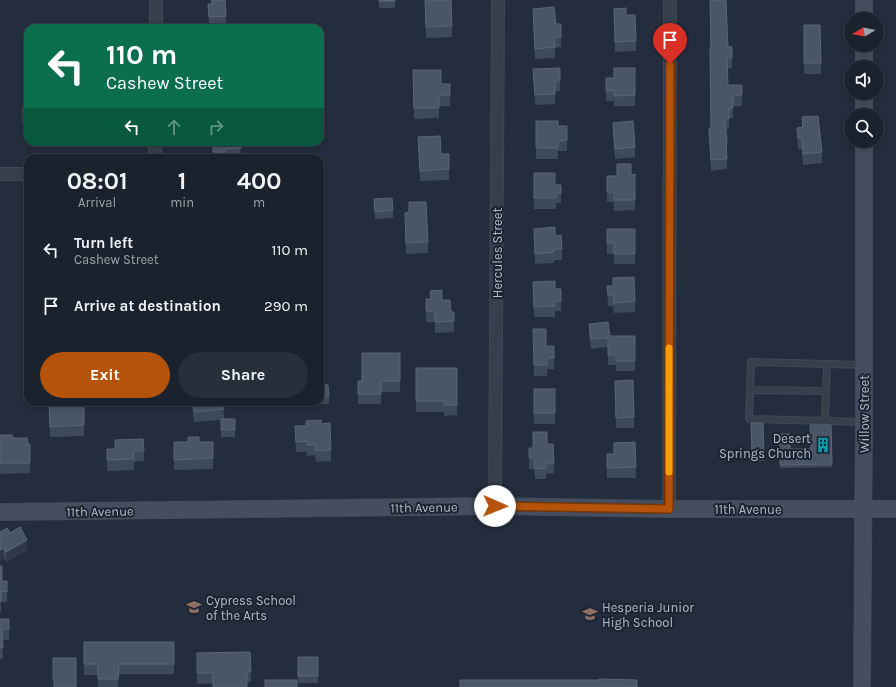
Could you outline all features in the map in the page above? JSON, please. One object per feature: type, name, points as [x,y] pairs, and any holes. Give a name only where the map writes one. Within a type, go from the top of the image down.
[{"type":"main road","points":[[864,0],[864,12]]},
{"type":"main road","name":"Willow Street","points":[[862,687],[864,148]]},
{"type":"main road","name":"11th Avenue","points":[[0,512],[495,506],[669,509],[896,510]]},
{"type":"street","points":[[156,0],[156,24]]},
{"type":"street","name":"Hercules Street","points":[[495,506],[498,0]]},
{"type":"street","points":[[669,509],[670,0]]},
{"type":"street","points":[[0,174],[24,174]]},
{"type":"lane","points":[[864,365],[751,362],[749,419],[864,422]]},
{"type":"lane","points":[[825,421],[827,364]]},
{"type":"lane","points":[[750,390],[826,391]]},
{"type":"building","points":[[212,0],[225,0],[226,16],[209,17],[208,4],[212,4]]},
{"type":"building","points":[[395,0],[395,1],[379,1]]},
{"type":"building","points":[[425,0],[451,0],[452,26],[426,27]]},
{"type":"building","points":[[710,0],[726,0],[728,47],[732,47],[732,58],[727,58],[728,85],[742,85],[742,95],[733,95],[733,108],[729,108],[729,119],[725,119],[727,159],[711,160],[709,128],[711,128]]},
{"type":"building","points":[[554,7],[556,24],[561,24],[561,37],[554,37],[555,47],[535,49],[533,9]]},
{"type":"building","points":[[626,8],[626,15],[635,15],[636,41],[615,42],[614,9]]},
{"type":"building","points":[[804,25],[820,25],[821,63],[804,63]]},
{"type":"building","points":[[560,68],[560,80],[555,80],[555,94],[535,95],[533,69]]},
{"type":"building","points":[[614,68],[635,68],[635,95],[614,96],[614,90],[606,91],[606,78],[614,78]]},
{"type":"building","points":[[413,70],[441,70],[441,84],[450,84],[450,95],[439,95],[439,108],[414,108]]},
{"type":"building","points":[[24,106],[24,123],[23,123]]},
{"type":"building","points":[[818,116],[822,152],[803,154],[802,138],[798,138],[797,128],[803,127],[802,117]]},
{"type":"building","points":[[536,121],[558,121],[558,126],[567,126],[567,140],[558,141],[558,148],[536,148]]},
{"type":"building","points":[[633,121],[635,147],[615,149],[613,123]]},
{"type":"building","points":[[440,136],[441,154],[449,154],[449,169],[420,171],[418,137]]},
{"type":"building","points":[[213,146],[241,146],[241,148],[225,149],[225,152],[213,152]]},
{"type":"building","points":[[617,164],[631,164],[631,175],[635,174],[635,200],[614,200],[614,192],[607,192],[607,176],[617,176]]},
{"type":"building","points":[[534,173],[555,173],[555,185],[561,185],[561,193],[556,193],[556,198],[534,198]]},
{"type":"building","points":[[392,198],[393,210],[375,212],[374,199]]},
{"type":"building","points":[[409,202],[426,202],[428,242],[406,243],[405,213],[409,212]]},
{"type":"building","points":[[555,227],[555,236],[561,235],[562,249],[554,249],[554,252],[535,254],[534,229]]},
{"type":"building","points":[[607,229],[635,229],[635,254],[614,254],[614,243],[607,243]]},
{"type":"building","points":[[634,277],[635,301],[614,303],[613,295],[608,295],[607,286],[613,286],[613,278]]},
{"type":"building","points":[[555,281],[555,289],[561,289],[561,301],[555,301],[555,306],[534,307],[533,282]]},
{"type":"building","points":[[442,290],[442,300],[450,300],[451,312],[454,312],[454,321],[435,322],[435,311],[426,311],[426,299],[431,299],[430,291]]},
{"type":"building","points":[[608,322],[610,336],[635,336],[635,361],[616,361],[616,355],[608,355],[608,338],[591,339],[589,324]]},
{"type":"building","points":[[533,329],[546,329],[546,346],[554,346],[554,358],[547,358],[547,365],[534,365]]},
{"type":"building","points":[[362,353],[400,353],[400,381],[381,381],[381,394],[358,394],[358,381],[362,381]]},
{"type":"building","points":[[416,368],[457,368],[457,405],[444,405],[444,401],[416,401]]},
{"type":"building","points":[[633,380],[634,417],[616,418],[615,381]]},
{"type":"building","points":[[324,385],[328,385],[329,396],[324,397]]},
{"type":"building","points":[[534,389],[555,389],[555,413],[534,413]]},
{"type":"building","points":[[49,406],[84,406],[84,425],[50,427]]},
{"type":"building","points":[[193,406],[224,406],[224,409],[194,412]]},
{"type":"building","points":[[221,419],[235,419],[235,430],[221,430]]},
{"type":"building","points":[[321,420],[321,424],[330,423],[331,450],[316,451],[315,445],[307,445],[307,441],[296,442],[295,426],[306,426],[306,421]]},
{"type":"building","points":[[751,423],[763,423],[764,453],[752,454]]},
{"type":"building","name":"Desert Springs Church","points":[[810,425],[831,425],[832,464],[780,465],[780,434],[790,434],[790,449],[811,449]]},
{"type":"building","points":[[533,432],[547,432],[547,444],[553,444],[554,463],[546,463],[546,468],[535,469],[534,458],[529,458],[529,448],[533,448]]},
{"type":"building","points":[[0,435],[12,435],[13,438],[27,438],[28,444],[30,444],[30,463],[0,463]]},
{"type":"building","points":[[188,437],[199,437],[199,442],[213,442],[213,458],[174,460],[174,442],[188,442]]},
{"type":"building","points":[[143,439],[144,451],[133,451],[134,459],[107,460],[107,449],[115,449],[115,440]]},
{"type":"building","points":[[635,442],[636,467],[607,468],[607,454],[614,454],[614,443]]},
{"type":"building","points":[[20,527],[27,540],[6,552],[4,548],[0,550],[0,532],[7,528],[10,533]]},
{"type":"building","points":[[0,566],[2,566],[2,581],[7,581],[7,592],[1,591],[1,601],[0,601]]},
{"type":"building","points":[[0,619],[9,619],[9,629],[2,629],[3,648],[0,648]]},
{"type":"building","points":[[84,642],[174,642],[174,664],[119,664],[118,679],[98,679],[98,664],[84,664]]},
{"type":"building","points":[[250,652],[251,672],[247,672],[247,687],[213,687],[213,673],[197,673],[197,653]]},
{"type":"building","points":[[298,657],[318,657],[318,676],[298,676]]},
{"type":"building","points":[[53,658],[76,658],[76,687],[54,687]]},
{"type":"building","points":[[265,680],[297,680],[297,687],[265,687]]},
{"type":"building","points":[[460,680],[637,680],[637,687],[460,687]]},
{"type":"slow traffic","points":[[669,348],[669,472]]},
{"type":"place","name":"Desert Springs Church","points":[[823,445]]},
{"type":"place","name":"Cypress School of the Arts","points":[[194,607]]},
{"type":"place","name":"Hesperia Junior High School","points":[[590,614]]},
{"type":"route","points":[[495,506],[669,509],[670,64]]}]
